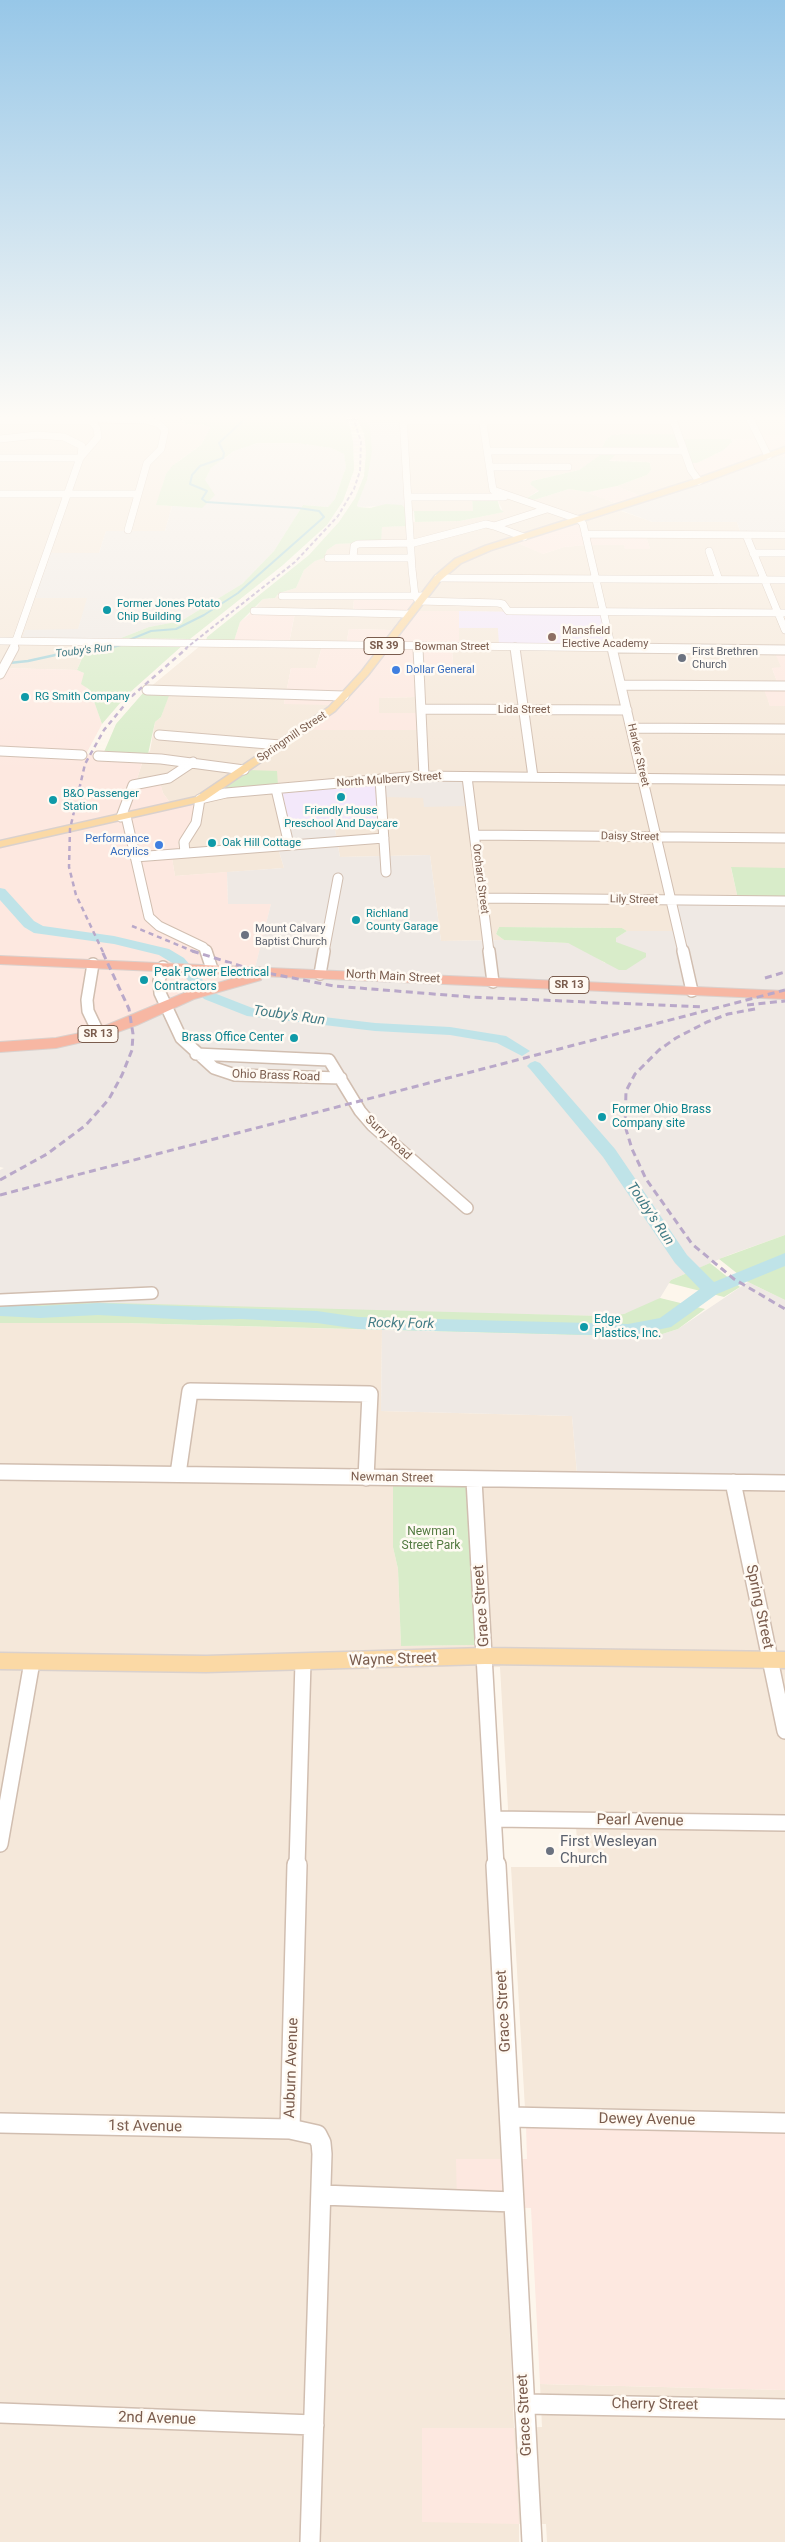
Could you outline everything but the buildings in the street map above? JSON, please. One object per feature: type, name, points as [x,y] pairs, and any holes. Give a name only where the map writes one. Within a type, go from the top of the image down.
[{"type":"highway","name":"North Main Street","points":[[0,960],[785,995]]},
{"type":"highway","name":"SR 13","points":[[0,1047],[50,1044],[99,1034],[210,988],[252,978],[304,974]]},
{"type":"main road","name":"Springmill Street","points":[[200,799],[327,713],[344,696],[384,647],[419,598],[452,565],[465,557],[529,536]]},
{"type":"main road","name":"North Mulberry Street","points":[[0,844],[200,799]]},
{"type":"main road","name":"Wayne Street","points":[[0,1661],[206,1664],[485,1656],[777,1660]]},
{"type":"street","points":[[0,674],[18,640],[53,536]]},
{"type":"street","points":[[410,536],[411,558],[419,598]]},
{"type":"street","points":[[354,558],[355,545],[410,544],[442,536]]},
{"type":"street","name":"Harker Street","points":[[585,536],[692,991]]},
{"type":"street","points":[[746,536],[764,580],[782,613],[785,630]]},
{"type":"street","points":[[709,551],[719,580]]},
{"type":"street","points":[[753,553],[785,553]]},
{"type":"street","points":[[328,558],[411,558]]},
{"type":"street","points":[[438,578],[785,580]]},
{"type":"street","points":[[282,596],[419,598],[498,603],[503,604],[508,611],[782,613]]},
{"type":"street","points":[[254,611],[408,614]]},
{"type":"street","name":"Bowman Street","points":[[0,641],[122,640],[384,647],[785,650]]},
{"type":"street","points":[[418,647],[424,776]]},
{"type":"street","points":[[515,648],[533,777]]},
{"type":"street","points":[[621,685],[785,686]]},
{"type":"street","points":[[147,690],[344,696]]},
{"type":"street","name":"Lida Street","points":[[421,709],[627,710]]},
{"type":"street","points":[[631,728],[785,729]]},
{"type":"street","points":[[159,735],[280,745]]},
{"type":"street","points":[[0,751],[82,755]]},
{"type":"street","points":[[98,756],[193,762],[244,770]]},
{"type":"street","points":[[193,762],[167,779],[133,785],[129,791],[123,817],[152,920],[203,947],[208,953],[212,969]]},
{"type":"street","name":"North Mulberry Street","points":[[200,799],[226,793],[424,776],[785,780]]},
{"type":"street","name":"Orchard Street","points":[[468,777],[493,982]]},
{"type":"street","points":[[380,780],[386,872]]},
{"type":"street","points":[[276,789],[289,845]]},
{"type":"street","points":[[185,853],[184,842],[196,823],[200,799]]},
{"type":"street","name":"Daisy Street","points":[[474,835],[785,838]]},
{"type":"street","points":[[135,857],[384,838]]},
{"type":"street","points":[[320,974],[338,878]]},
{"type":"street","name":"Lily Street","points":[[483,898],[785,902]]},
{"type":"street","points":[[93,964],[87,1000],[90,1017],[99,1034]]},
{"type":"street","name":"Ohio Brass Road","points":[[168,967],[159,988],[166,1007],[181,1038],[196,1054],[214,1068],[227,1074],[341,1078]]},
{"type":"street","name":"Surry Road","points":[[196,1054],[322,1058],[330,1061],[360,1111],[372,1125],[467,1208]]},
{"type":"street","points":[[0,1300],[152,1293]]},
{"type":"street","points":[[178,1474],[190,1391],[370,1394],[366,1478]]},
{"type":"street","name":"Newman Street","points":[[0,1472],[785,1483]]},
{"type":"street","name":"Grace Street","points":[[474,1480],[532,2542]]},
{"type":"street","name":"Spring Street","points":[[733,1482],[777,1660],[785,1731]]},
{"type":"street","points":[[0,1844],[32,1662]]},
{"type":"street","name":"Auburn Avenue","points":[[303,1662],[290,2128],[317,2135],[321,2143],[310,2542]]},
{"type":"street","name":"Pearl Avenue","points":[[494,1819],[785,1823]]},
{"type":"street","name":"Dewey Avenue","points":[[510,2117],[785,2123]]},
{"type":"street","name":"1st Avenue","points":[[0,2123],[290,2128]]},
{"type":"street","points":[[321,2195],[514,2202]]},
{"type":"street","name":"Cherry Street","points":[[525,2404],[785,2409]]},
{"type":"street","name":"2nd Avenue","points":[[0,2413],[314,2425]]},
{"type":"shaded area","points":[[0,536],[105,536],[99,553],[51,553],[36,598],[88,598],[78,630],[25,630],[24,639],[90,638],[77,670],[0,668]]},
{"type":"shaded area","points":[[105,536],[284,536],[274,551],[242,584],[181,621],[149,627],[121,638],[22,638],[25,630],[78,629],[87,598],[35,598],[51,553],[99,553]]},
{"type":"shaded area","points":[[381,536],[537,536],[516,542],[543,554],[564,547],[586,545],[624,545],[625,549],[650,549],[646,536],[625,536],[785,536],[785,652],[775,652],[782,668],[772,668],[779,687],[764,687],[770,706],[785,706],[785,868],[731,868],[738,899],[666,898],[674,931],[627,931],[622,928],[499,927],[496,934],[504,940],[441,941],[430,855],[340,857],[334,824],[288,828],[293,847],[278,848],[284,868],[175,876],[171,852],[179,851],[178,842],[192,819],[194,803],[174,808],[163,793],[159,780],[137,779],[144,757],[150,751],[155,722],[161,717],[169,694],[143,693],[206,641],[289,643],[295,613],[252,612],[263,599],[275,598],[279,593],[296,588],[304,570],[315,561],[324,558],[327,550],[336,544],[380,542]],"holes":[[[426,597],[415,611],[600,613],[608,646],[500,646],[498,628],[459,628],[459,647],[452,647],[453,667],[415,667],[416,697],[379,698],[378,713],[416,713],[417,730],[296,730],[331,704],[284,704],[291,668],[316,668],[322,646],[346,646],[349,629],[392,630],[403,615],[353,614],[354,598]]]},
{"type":"shaded area","points":[[536,536],[646,536],[650,549],[625,549],[624,545],[586,545],[564,547],[543,554],[515,542]]},
{"type":"shaded area","points":[[426,597],[415,611],[459,611],[459,647],[452,648],[453,667],[415,667],[416,697],[379,698],[379,713],[417,713],[417,730],[295,730],[330,705],[284,704],[291,668],[316,668],[322,646],[346,646],[349,629],[391,630],[403,616],[353,614],[354,598]]},
{"type":"shaded area","name":"Mansfield Elective Academy","points":[[459,611],[600,613],[608,646],[499,646],[498,628],[459,628]]},
{"type":"shaded area","points":[[252,612],[295,612],[289,643],[234,641],[240,622]]},
{"type":"shaded area","points":[[774,651],[785,652],[785,706],[770,706],[763,687],[779,687],[772,668],[781,667]]},
{"type":"shaded area","points":[[0,668],[77,670],[84,673],[86,688],[90,690],[102,724],[86,754],[144,757],[137,779],[159,779],[163,793],[174,808],[194,803],[192,819],[178,842],[179,851],[171,852],[175,876],[227,872],[228,904],[271,904],[255,968],[72,1040],[0,1045]]},
{"type":"shaded area","points":[[463,778],[466,806],[424,807],[423,798],[385,797],[384,781]]},
{"type":"shaded area","points":[[376,783],[378,822],[288,828],[279,791]]},
{"type":"shaded area","points":[[334,824],[340,857],[430,855],[441,941],[504,940],[568,943],[578,946],[605,963],[616,938],[627,931],[673,931],[666,898],[785,900],[785,1235],[729,1255],[671,1280],[660,1298],[647,1306],[624,1314],[602,1316],[0,1304],[0,1170],[4,1168],[0,1167],[0,1045],[72,1040],[255,968],[271,904],[228,904],[227,872],[284,868],[278,848],[293,847],[288,828]]},
{"type":"shaded area","points":[[748,1282],[785,1300],[785,1477],[577,1474],[572,1416],[381,1411],[382,1330],[653,1337],[678,1329]]},
{"type":"shaded area","points":[[0,1323],[126,1323],[382,1330],[381,1411],[572,1416],[577,1474],[785,1477],[785,2130],[526,2126],[511,1867],[579,1867],[576,1827],[509,1826],[500,1667],[477,1668],[504,2159],[456,2159],[504,2208],[514,2428],[542,2427],[540,2384],[785,2390],[785,2542],[547,2542],[546,2524],[519,2524],[519,2542],[0,2542]],"holes":[[[393,1547],[477,1645],[401,1646],[398,1569]]]},
{"type":"shaded area","points":[[526,2126],[785,2130],[785,2390],[540,2384],[531,2208],[457,2206],[456,2159],[527,2159]]},
{"type":"shaded area","points":[[422,2428],[514,2428],[519,2524],[422,2522]]},
{"type":"green space","points":[[284,536],[315,536],[283,565],[190,639],[121,638],[149,627],[181,621],[242,584],[274,551]]},
{"type":"green space","points":[[327,536],[381,536],[381,542],[336,544],[327,550],[324,558],[315,561],[304,570],[296,588],[279,593],[275,598],[263,599],[240,622],[234,641],[206,641],[207,637],[309,555]]},
{"type":"green space","points":[[89,642],[183,645],[127,695],[102,724],[90,690],[81,684],[84,673],[77,670]]},
{"type":"green space","points":[[143,693],[170,693],[161,717],[155,722],[148,754],[104,752],[116,724]]},
{"type":"green space","points":[[249,770],[277,771],[278,786],[218,791]]},
{"type":"green space","points":[[731,867],[785,868],[785,900],[738,899]]},
{"type":"green space","points":[[499,927],[622,928],[627,931],[616,938],[616,942],[646,953],[646,957],[626,970],[619,970],[568,943],[504,940],[496,934]]},
{"type":"green space","points":[[785,1235],[785,1300],[748,1282],[719,1259]]},
{"type":"green space","points":[[710,1263],[740,1287],[724,1297],[669,1283],[671,1280]]},
{"type":"green space","points":[[660,1298],[705,1309],[678,1329],[653,1337],[126,1323],[0,1323],[0,1304],[76,1302],[602,1316],[624,1314]]},
{"type":"green space","name":"Newman Street Park","points":[[393,1484],[466,1485],[477,1645],[401,1646],[398,1569],[393,1547]]},
{"type":"waterway","name":"Touby's Run","points":[[129,640],[151,631],[176,629],[204,615],[238,593],[303,536]]},
{"type":"waterway","name":"Touby's Run","points":[[108,648],[121,645]]},
{"type":"waterway","name":"Touby's Run","points":[[0,664],[28,661],[69,652],[108,648]]},
{"type":"waterway","name":"Touby's Run","points":[[108,648],[113,648]]},
{"type":"waterway","name":"Touby's Run","points":[[0,892],[29,924],[39,930],[114,940],[164,952],[179,961],[209,996],[252,1013],[375,1027],[450,1031],[501,1039],[522,1051]]},
{"type":"waterway","name":"Touby's Run","points":[[535,1066],[609,1153],[681,1259],[711,1290]]},
{"type":"waterway","name":"Rocky Fork","points":[[711,1290],[785,1259]]},
{"type":"waterway","name":"Rocky Fork","points":[[0,1310],[40,1312],[98,1309],[193,1314],[241,1313],[317,1317],[358,1323],[628,1330],[665,1323],[711,1290]]},
{"type":"railway","points":[[185,649],[295,562],[320,536]]},
{"type":"railway","points":[[103,952],[76,895],[69,867],[70,829],[85,764],[104,730],[132,696],[187,648]]},
{"type":"railway","points":[[132,926],[194,952]]},
{"type":"railway","points":[[0,1180],[47,1154],[86,1125],[109,1099],[122,1075],[132,1050],[133,1034],[129,1009],[102,951]]},
{"type":"railway","points":[[194,952],[257,971],[334,986],[471,997],[704,1007]]},
{"type":"railway","points":[[765,978],[785,972]]},
{"type":"railway","points":[[0,1195],[785,990]]},
{"type":"railway","points":[[747,1005],[785,1001]]},
{"type":"railway","points":[[755,1009],[728,1014],[707,1022],[676,1038],[659,1050],[635,1074],[626,1091],[625,1126],[632,1149],[646,1179],[692,1244],[734,1279],[785,1309]]},
{"type":"place","name":"Former Jones Potato Chip Building","points":[[107,610]]},
{"type":"place","name":"Mansfield Elective Academy","points":[[552,637]]},
{"type":"place","name":"First Brethren Church","points":[[682,658]]},
{"type":"place","name":"Dollar General","points":[[396,670]]},
{"type":"place","name":"RG Smith Company","points":[[25,697]]},
{"type":"place","name":"Friendly House Preschool And Daycare","points":[[341,797]]},
{"type":"place","name":"B&O Passenger Station","points":[[53,800]]},
{"type":"place","name":"Oak Hill Cottage","points":[[212,843]]},
{"type":"place","name":"Performance Acrylics","points":[[159,845]]},
{"type":"place","name":"Richland County Garage","points":[[356,920]]},
{"type":"place","name":"Mount Calvary Baptist Church","points":[[245,935]]},
{"type":"place","name":"Peak Power Electrical Contractors","points":[[144,980]]},
{"type":"place","name":"Brass Office Center","points":[[294,1038]]},
{"type":"place","name":"Former Ohio Brass Company site","points":[[602,1117]]},
{"type":"place","name":"Edge Plastics, Inc.","points":[[584,1327]]},
{"type":"place","name":"First Wesleyan Church","points":[[550,1851]]}]
